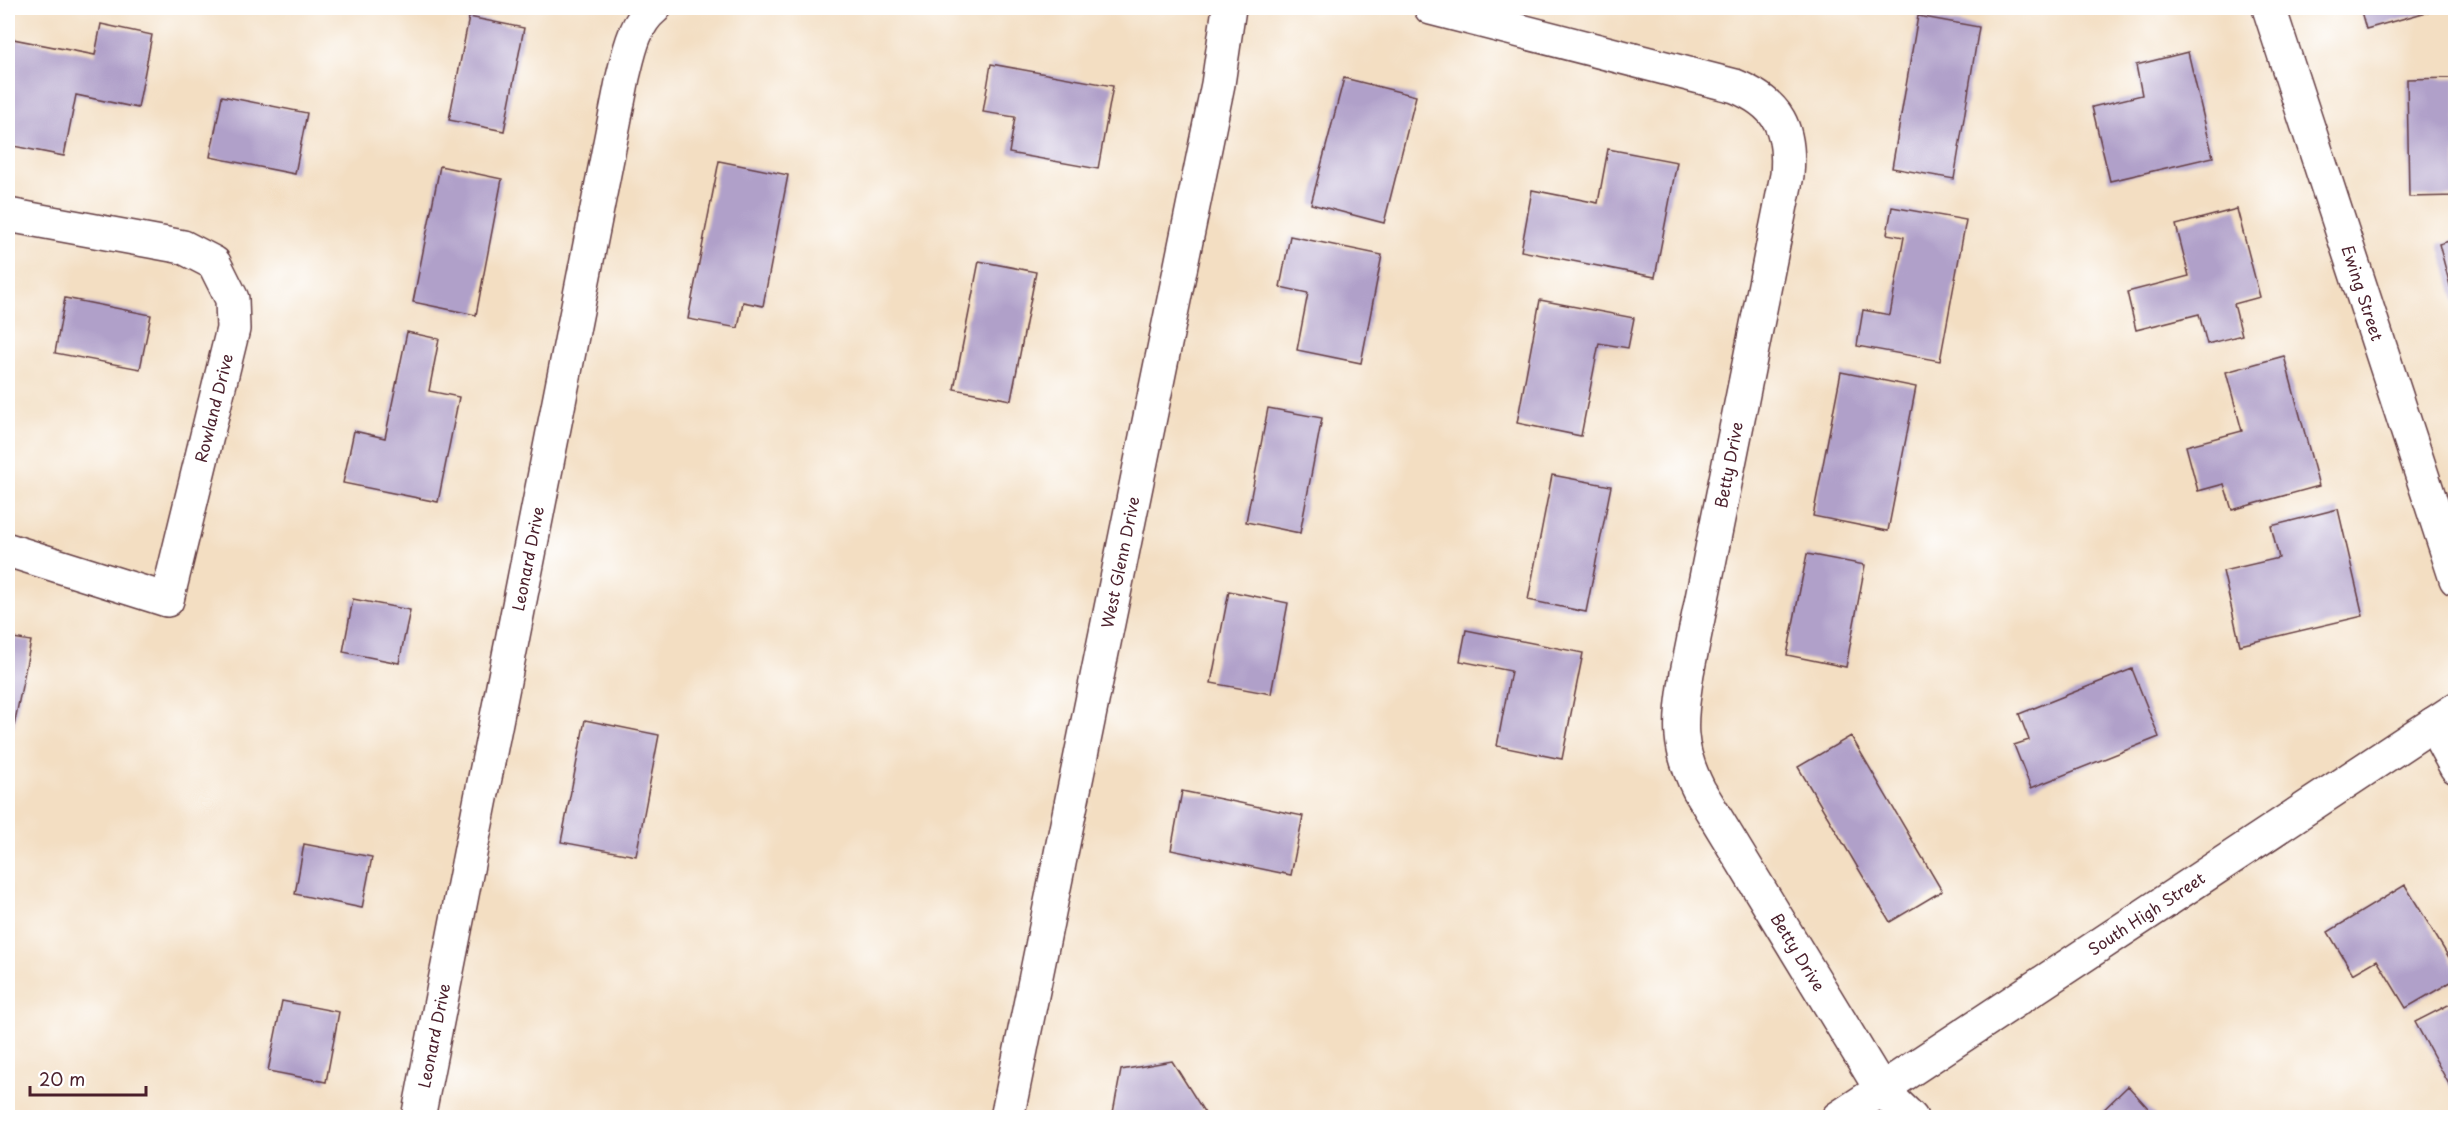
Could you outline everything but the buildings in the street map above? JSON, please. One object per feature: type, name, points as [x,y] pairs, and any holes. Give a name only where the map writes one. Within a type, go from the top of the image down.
[{"type":"street","name":"Leonard Drive","points":[[418,1118],[623,77],[638,29],[654,8]]},
{"type":"street","name":"West Glenn Drive","points":[[1007,1118],[1218,84],[1229,8]]},
{"type":"street","name":"Betty Drive","points":[[1431,8],[1735,86],[1762,100],[1782,123],[1789,155],[1786,176],[1687,673],[1681,719],[1682,744],[1685,759],[1699,790],[1881,1089],[1911,1118]]},
{"type":"street","name":"Ewing Street","points":[[2269,8],[2456,579]]},
{"type":"street","name":"Rowland Drive","points":[[8,215],[183,247],[214,262],[232,299],[233,329],[167,600],[8,550]]},
{"type":"street","name":"South High Street","points":[[1838,1118],[2444,716]]},
{"type":"street","points":[[2444,716],[2456,767]]}]
